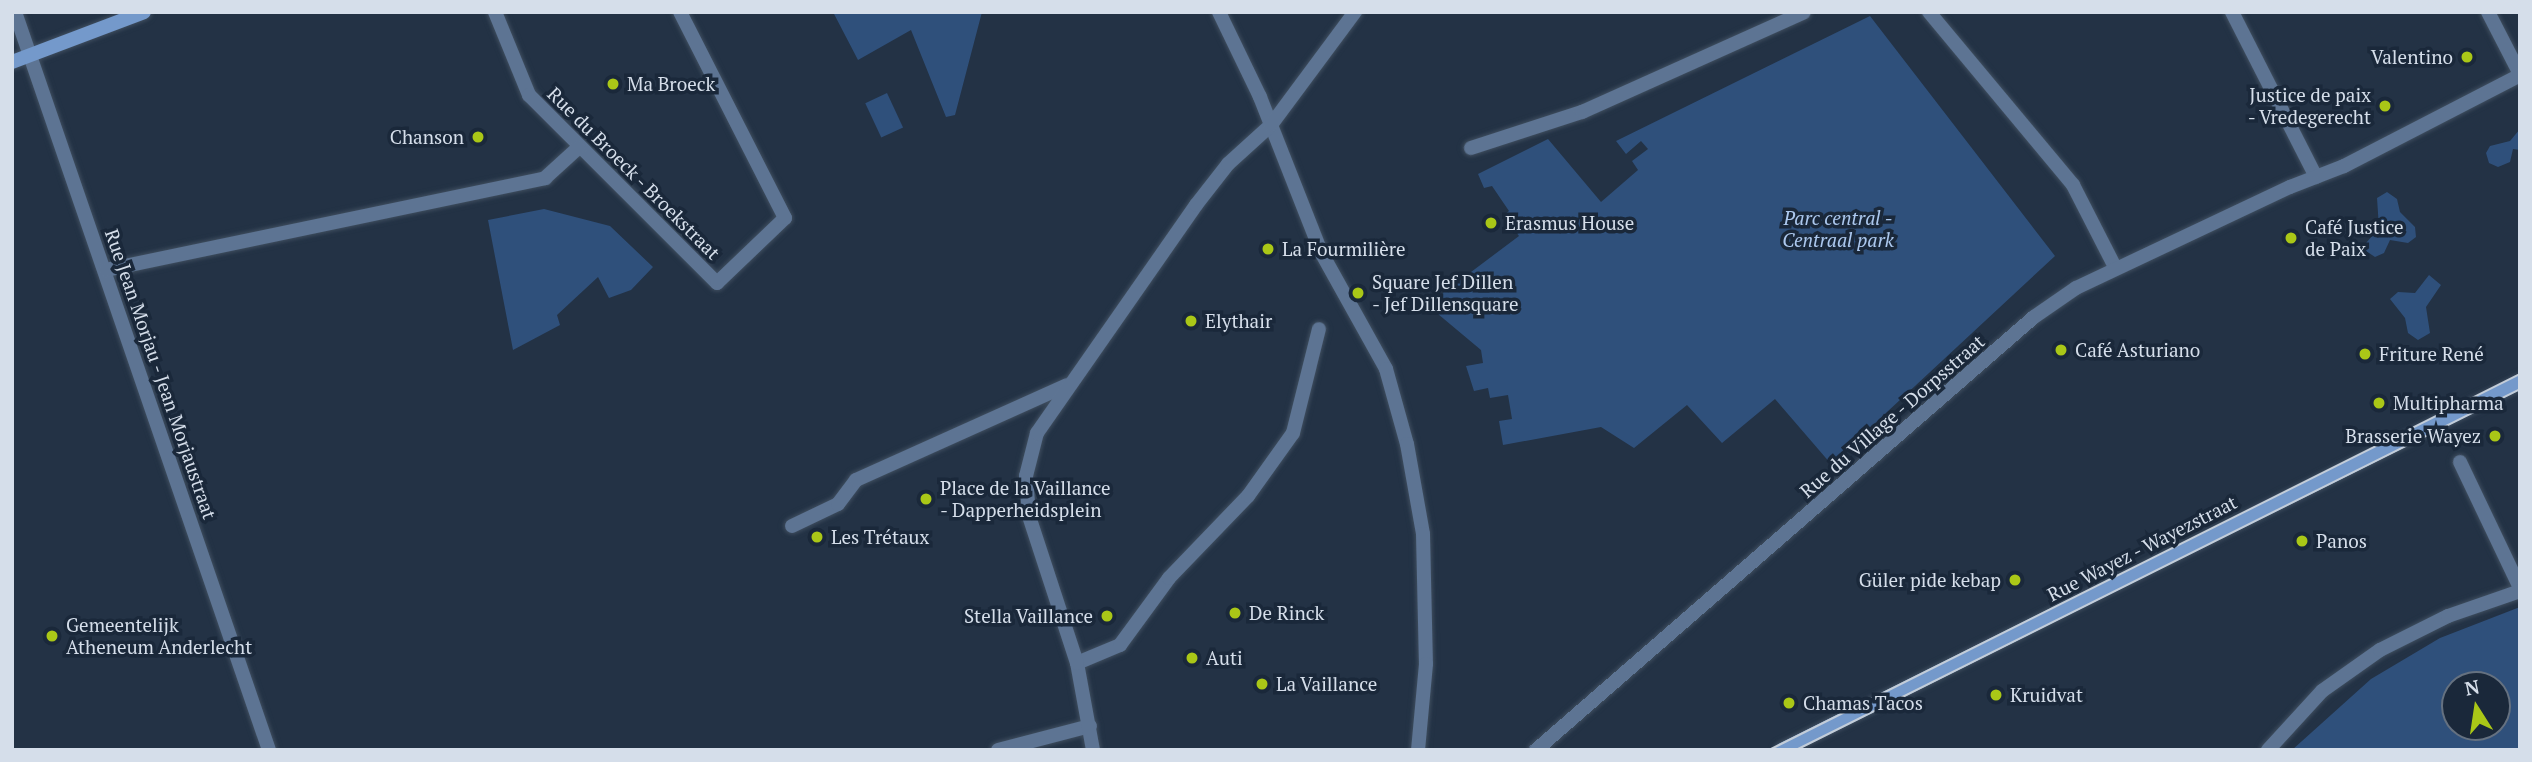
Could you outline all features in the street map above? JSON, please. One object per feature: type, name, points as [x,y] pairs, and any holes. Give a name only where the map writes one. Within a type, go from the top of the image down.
[{"type":"street","name":"Rue Jean Morjau - Jean Morjaustraat","points":[[15,12],[106,270],[268,750]]},
{"type":"street","points":[[12,62],[144,12]]},
{"type":"street","name":"Rue du Broeck - Broekstraat","points":[[495,12],[528,95],[578,148],[717,283],[785,218],[680,12]]},
{"type":"street","points":[[1219,12],[1270,125],[1321,252],[1386,369],[1407,444],[1423,534],[1426,664],[1418,750]]},
{"type":"street","points":[[1093,750],[1077,663],[1029,516],[1026,476],[1043,423],[1068,384],[1228,164],[1270,125],[1354,12]]},
{"type":"street","points":[[1472,149],[1582,113],[1804,12]]},
{"type":"street","points":[[1929,12],[2073,185],[2115,267]]},
{"type":"street","points":[[2232,12],[2316,177]]},
{"type":"street","points":[[2488,12],[2520,75]]},
{"type":"street","name":"Rue du Village - Dorpsstraat","points":[[1536,750],[2034,317],[2115,267],[2316,177],[2520,75]]},
{"type":"street","points":[[106,270],[545,178],[578,148]]},
{"type":"street","points":[[1077,663],[1120,645],[1169,578],[1248,496],[1293,433],[1319,329]]},
{"type":"street","name":"Rue Wayez - Wayezstraat","points":[[1782,750],[2520,382]]},
{"type":"street","points":[[792,527],[838,504],[856,480],[1068,384]]},
{"type":"street","points":[[2268,750],[2322,691],[2380,650],[2448,616],[2520,589],[2460,462]]},
{"type":"street","points":[[998,750],[1090,726]]},
{"type":"green space","points":[[833,12],[982,12],[955,115],[946,117],[911,30],[858,60]]},
{"type":"green space","name":"Parc central - Centraal park","points":[[1870,16],[2055,256],[1831,464],[1775,399],[1722,443],[1687,405],[1634,448],[1601,427],[1503,445],[1499,421],[1512,419],[1508,395],[1490,398],[1488,388],[1474,391],[1466,366],[1483,363],[1481,350],[1432,309],[1443,293],[1519,236],[1504,215],[1509,211],[1492,186],[1484,188],[1478,174],[1548,139],[1601,202],[1638,170],[1632,161],[1648,149],[1641,141],[1626,154],[1616,141]]},
{"type":"green space","points":[[887,93],[903,127],[881,138],[865,103]]},
{"type":"green space","points":[[2520,129],[2520,150],[2513,149],[2510,162],[2498,167],[2489,163],[2486,153],[2490,146],[2510,141]]},
{"type":"green space","points":[[2387,192],[2397,199],[2400,212],[2415,227],[2416,237],[2408,243],[2390,240],[2384,253],[2375,257],[2366,251],[2366,243],[2379,228],[2377,198]]},
{"type":"green space","points":[[544,209],[610,226],[653,267],[631,290],[609,298],[598,277],[557,315],[560,325],[513,350],[488,220]]},
{"type":"green space","points":[[2429,275],[2441,285],[2426,307],[2430,333],[2418,340],[2408,333],[2405,318],[2390,299],[2398,292],[2415,293]]},
{"type":"green space","points":[[2520,607],[2520,750],[2292,750],[2371,679],[2440,638]]},
{"type":"tram line","points":[[1769,750],[2520,374]]},
{"type":"tram line","points":[[1796,750],[2520,389]]},
{"type":"place","name":"Valentino","points":[[2467,57]]},
{"type":"place","name":"Ma Broeck","points":[[613,84]]},
{"type":"place","name":"Justice de paix - Vredegerecht","points":[[2385,106]]},
{"type":"place","name":"Chanson","points":[[478,137]]},
{"type":"place","name":"Erasmus House","points":[[1491,223]]},
{"type":"place","name":"Café Justice de Paix","points":[[2291,238]]},
{"type":"place","name":"La Fourmilière","points":[[1268,249]]},
{"type":"place","name":"Square Jef Dillen - Jef Dillensquare","points":[[1358,293]]},
{"type":"place","name":"Elythair","points":[[1191,321]]},
{"type":"place","name":"Café Asturiano","points":[[2061,350]]},
{"type":"place","name":"Friture René","points":[[2365,354]]},
{"type":"place","name":"Multipharma","points":[[2379,403]]},
{"type":"place","name":"Brasserie Wayez","points":[[2495,436]]},
{"type":"place","name":"Place de la Vaillance - Dapperheidsplein","points":[[926,499]]},
{"type":"place","name":"Les Trétaux","points":[[817,537]]},
{"type":"place","name":"Panos","points":[[2302,541]]},
{"type":"place","name":"Güler pide kebap","points":[[2015,580]]},
{"type":"place","name":"De Rinck","points":[[1235,613]]},
{"type":"place","name":"Stella Vaillance","points":[[1107,616]]},
{"type":"place","name":"Gemeentelijk Atheneum Anderlecht","points":[[52,636]]},
{"type":"place","name":"Auti","points":[[1192,658]]},
{"type":"place","name":"La Vaillance","points":[[1262,684]]},
{"type":"place","name":"Kruidvat","points":[[1996,695]]},
{"type":"place","name":"Chamas Tacos","points":[[1789,703]]}]
